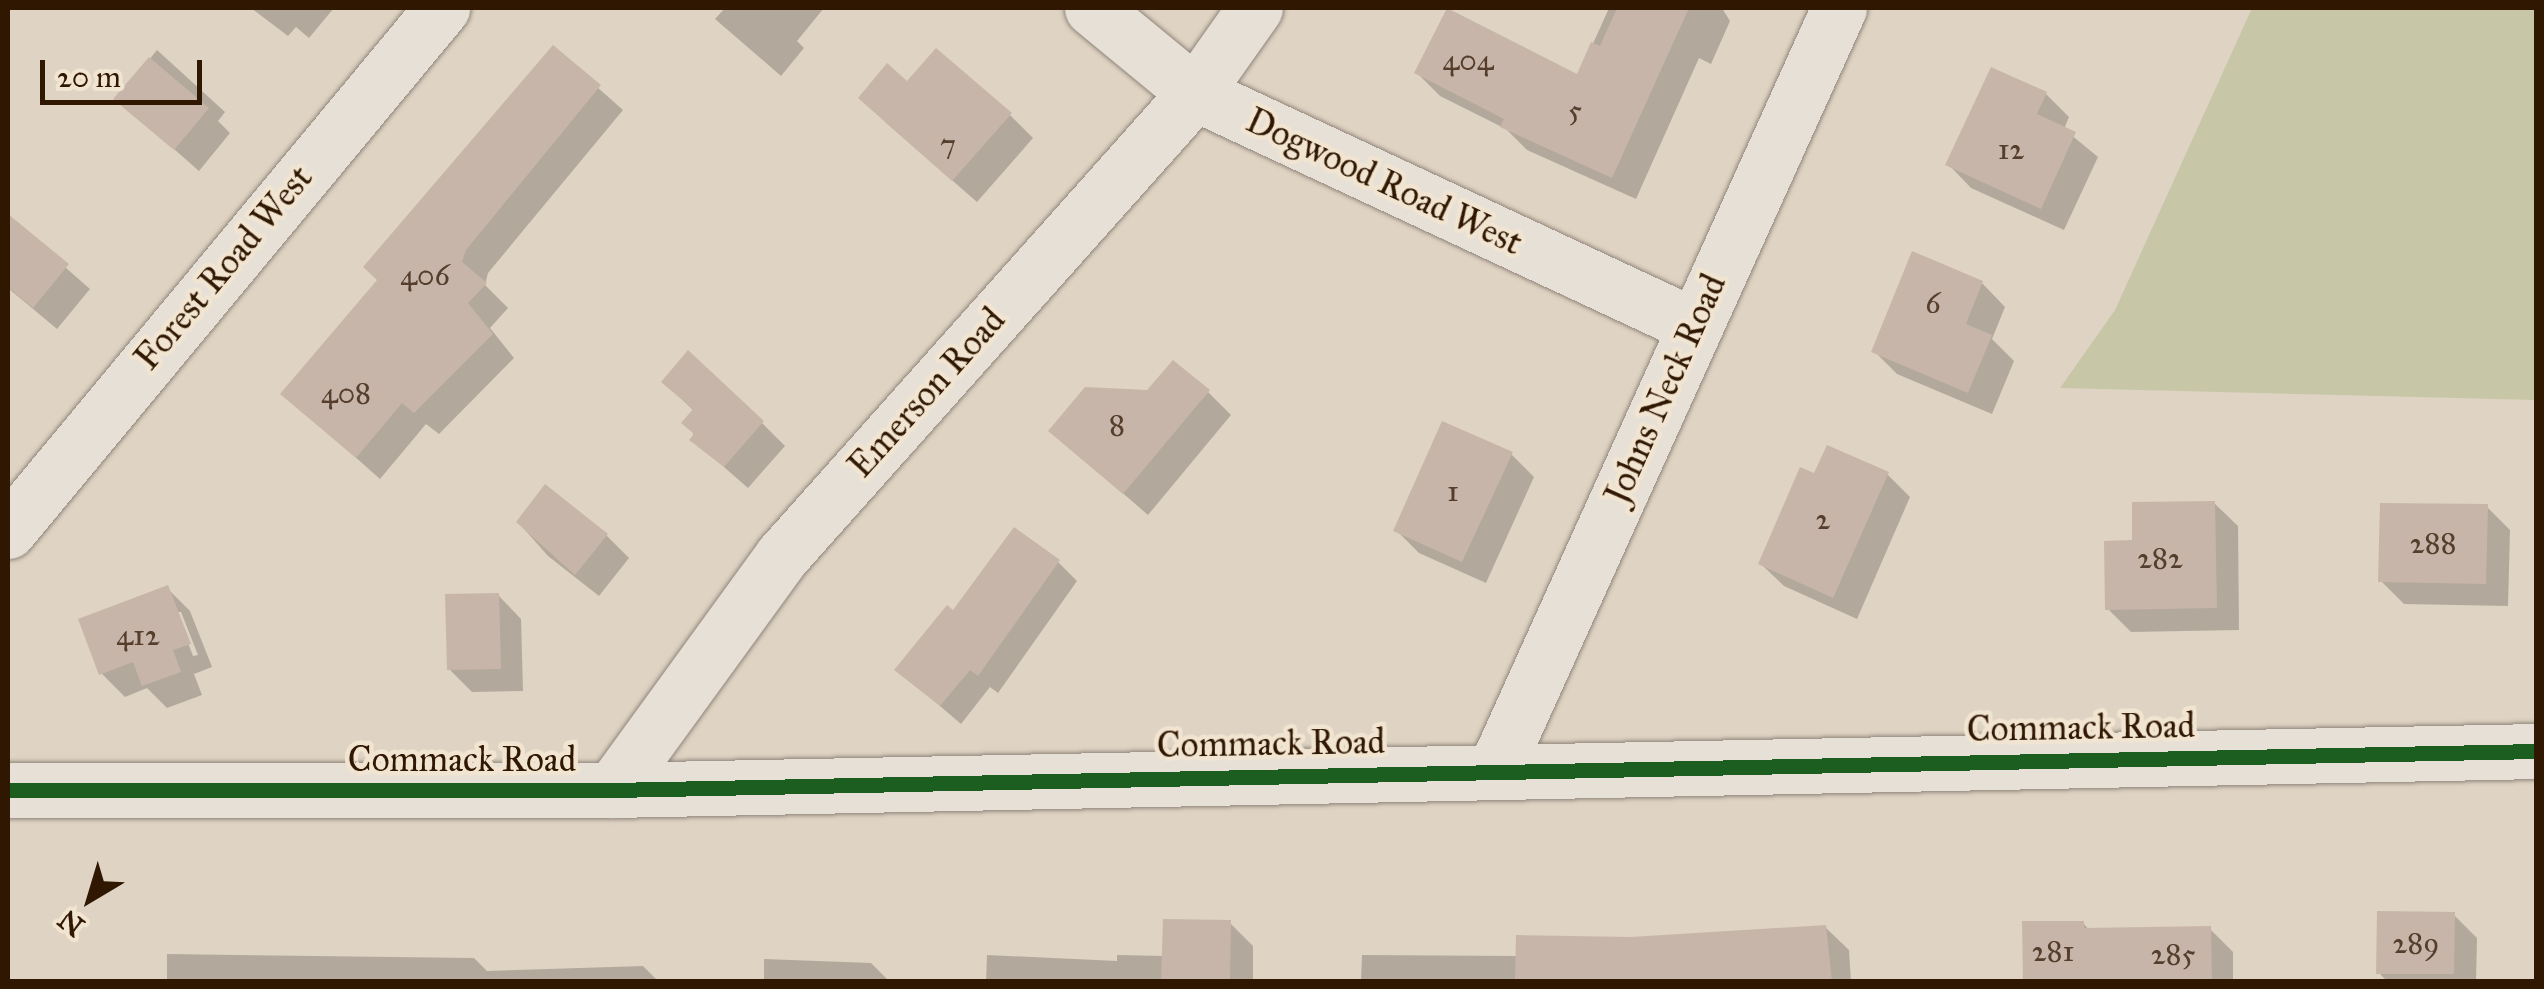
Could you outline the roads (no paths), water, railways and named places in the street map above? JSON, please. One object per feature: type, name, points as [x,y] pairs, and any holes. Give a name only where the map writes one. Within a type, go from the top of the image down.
[{"type":"street","name":"Forest Road West","points":[[8,531],[442,8]]},
{"type":"street","name":"Dogwood Road West","points":[[1092,8],[1195,93],[1695,326]]},
{"type":"street","name":"Emerson Road","points":[[612,790],[782,556],[1195,93],[1254,8]]},
{"type":"street","name":"Johns Neck Road","points":[[1495,770],[1839,8]]},
{"type":"street","name":"Commack Road","points":[[8,790],[612,790],[2536,751]]}]
